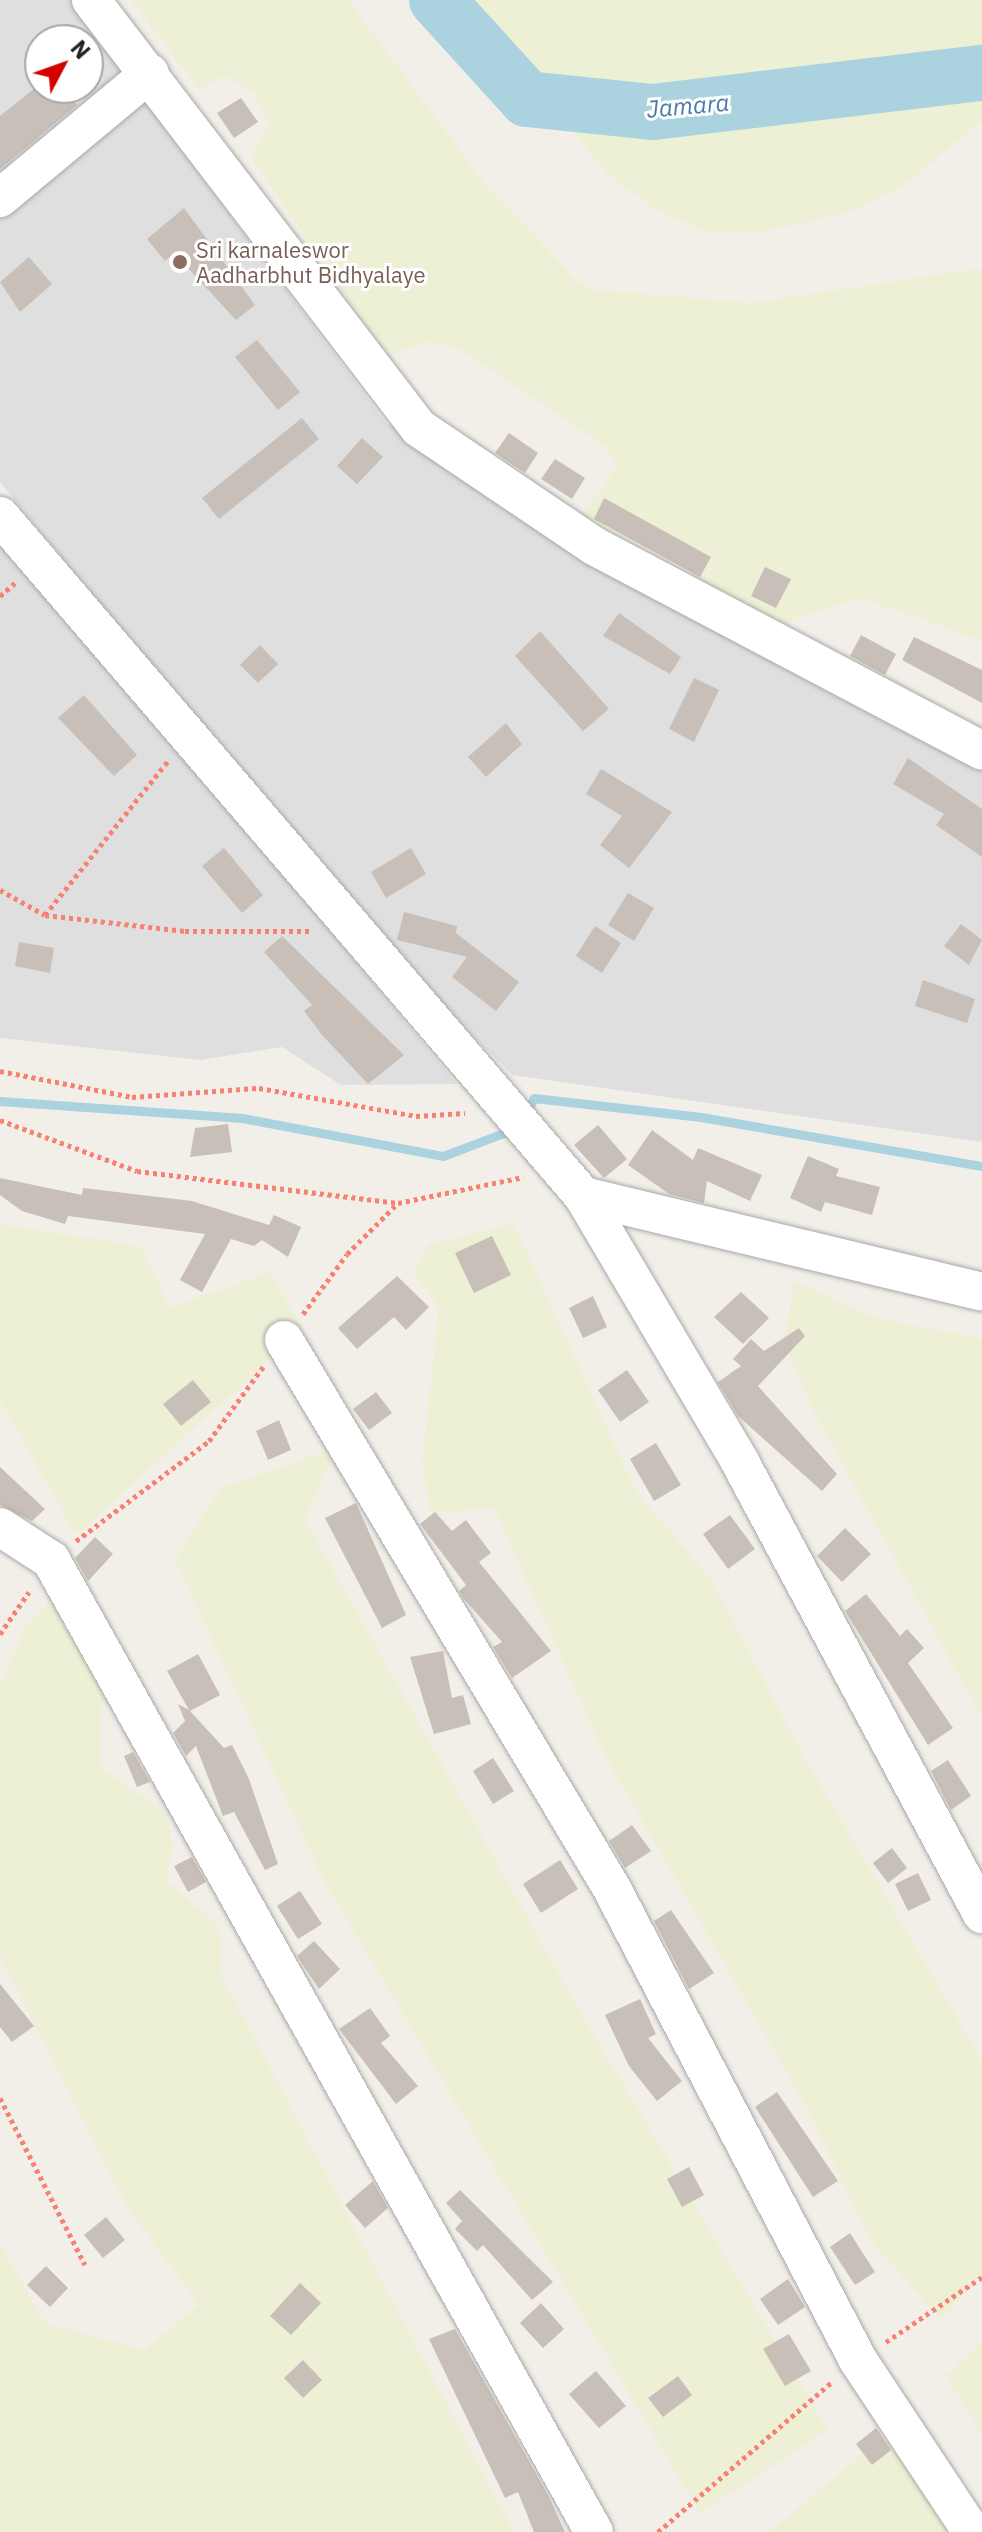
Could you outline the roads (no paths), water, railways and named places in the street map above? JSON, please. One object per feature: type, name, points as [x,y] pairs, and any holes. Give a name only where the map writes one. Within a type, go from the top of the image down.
[{"type":"street","points":[[91,0],[150,73],[419,428],[594,546],[982,751]]},
{"type":"street","points":[[0,198],[150,73]]},
{"type":"street","points":[[0,516],[350,931],[569,1184],[740,1462],[982,1914]]},
{"type":"street","points":[[569,1184],[982,1292]]},
{"type":"street","points":[[284,1340],[611,1887],[858,2360],[972,2532]]},
{"type":"street","points":[[0,1527],[51,1560],[594,2532]]},
{"type":"waterway","name":"Jamara","points":[[437,0],[527,99],[653,112],[982,73]]},
{"type":"waterway","points":[[525,1115],[534,1098],[701,1117],[982,1166]]},
{"type":"waterway","points":[[0,1101],[242,1118],[443,1156],[514,1129]]},
{"type":"place","name":"Sri karnaleswor Aadharbhut Bidhyalaye","points":[[180,262]]}]
